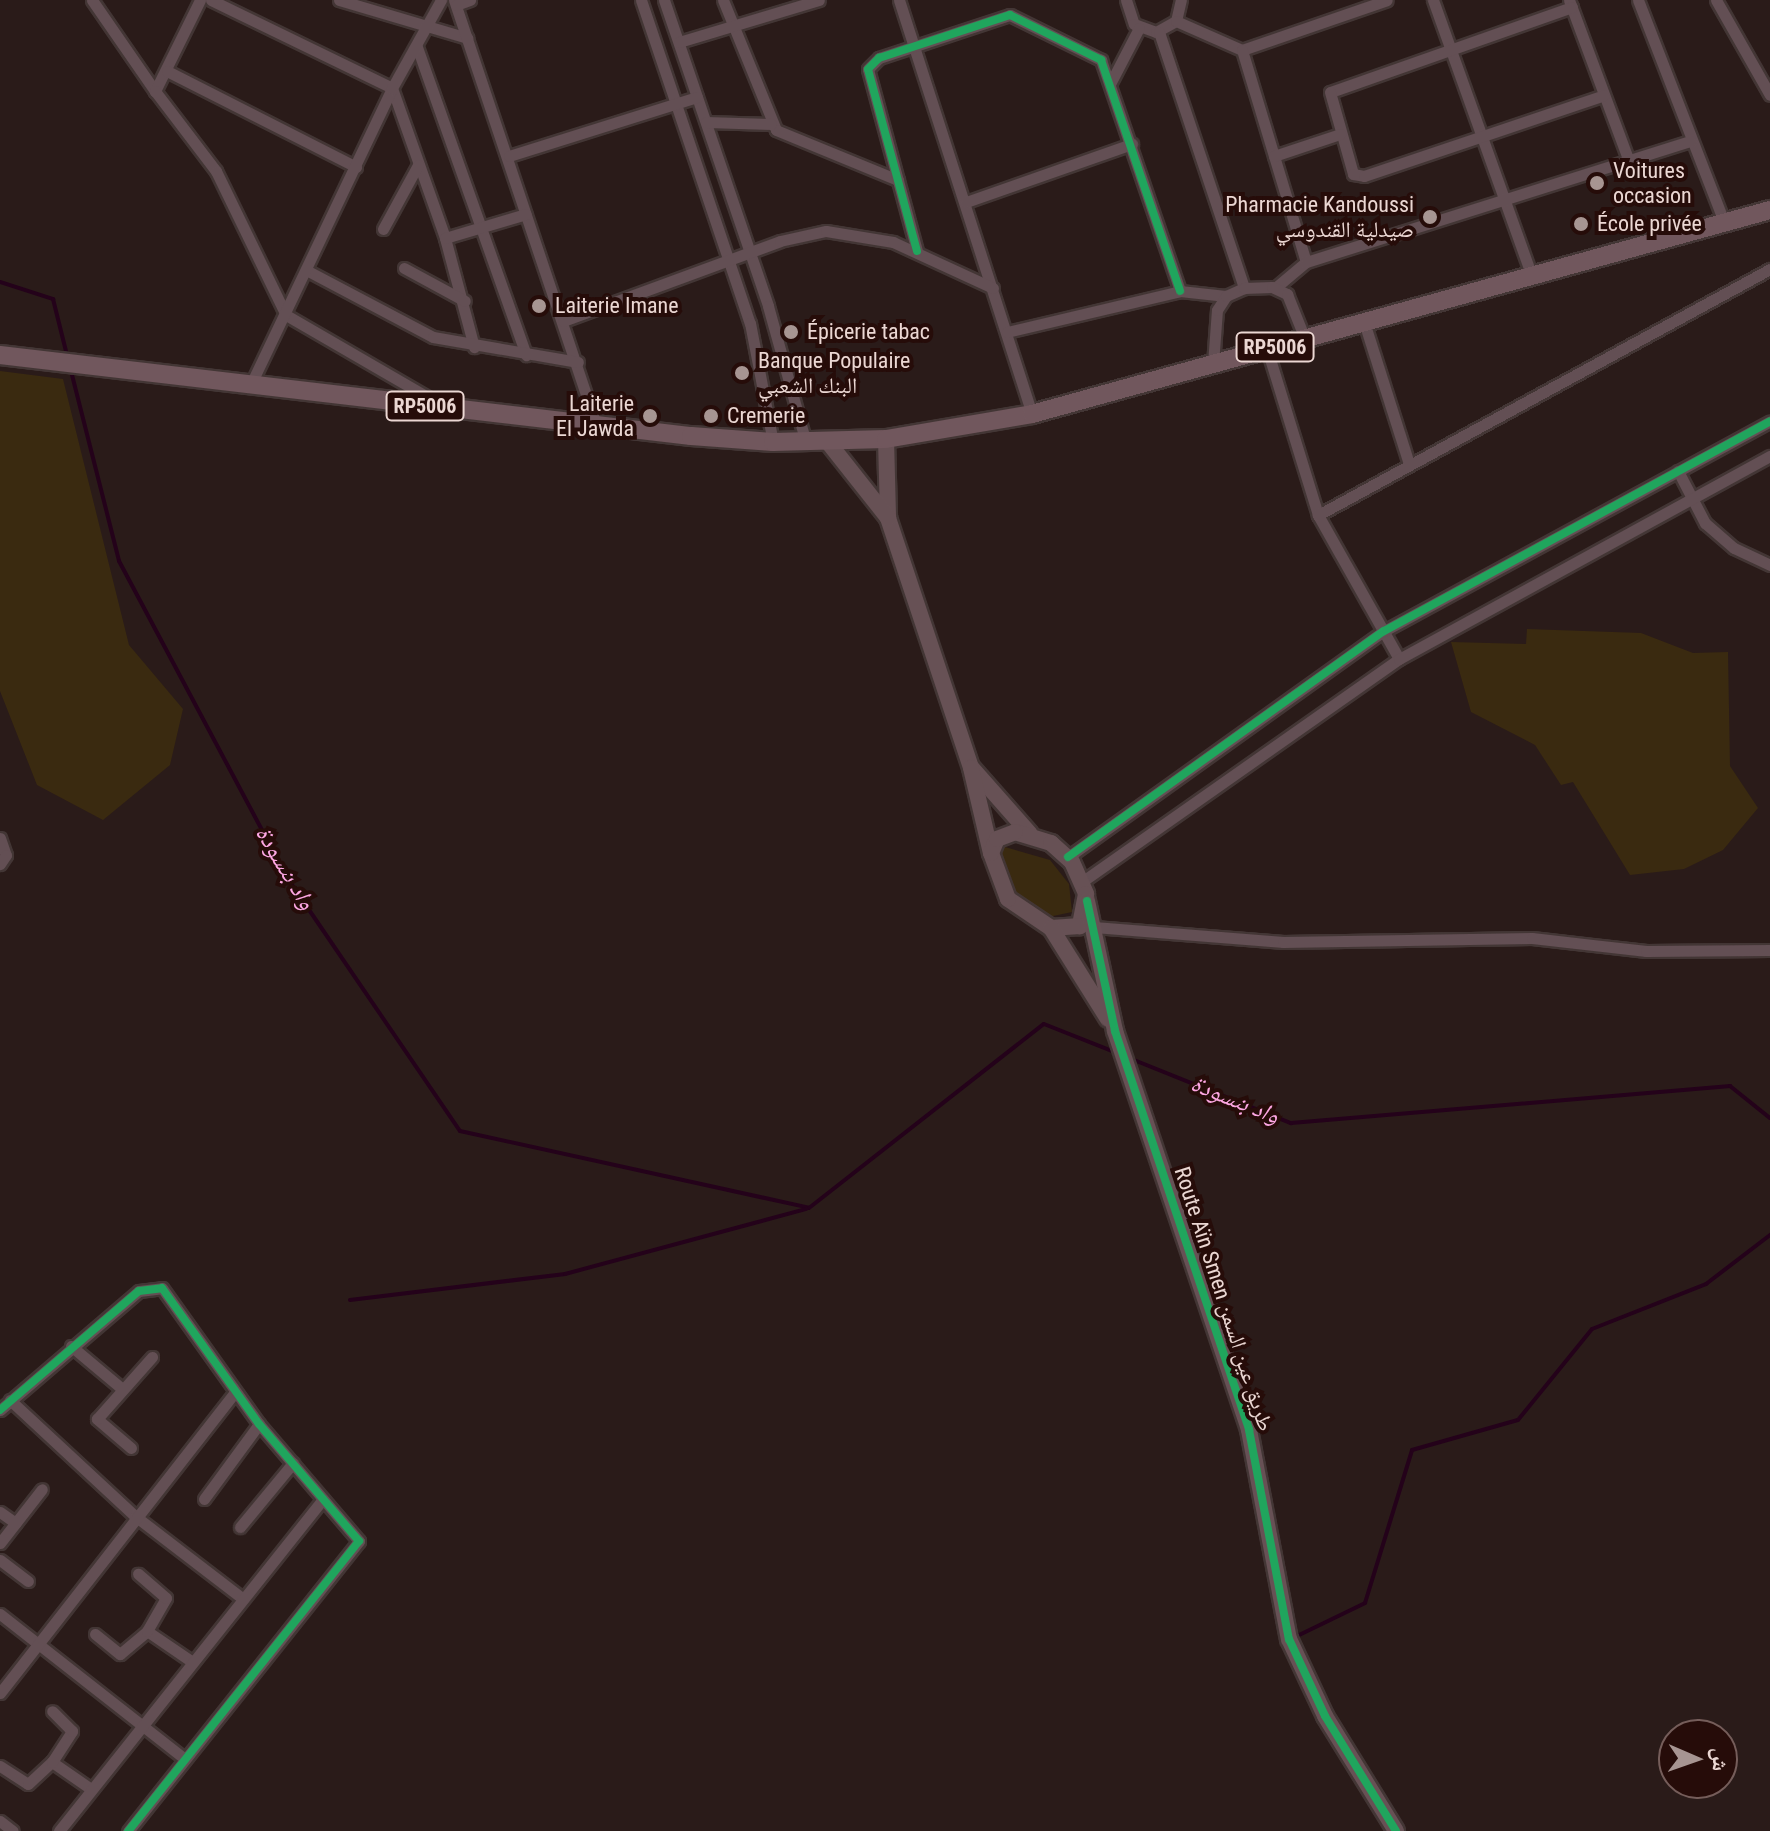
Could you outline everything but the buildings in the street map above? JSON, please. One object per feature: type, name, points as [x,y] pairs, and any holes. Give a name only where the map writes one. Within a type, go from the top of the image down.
[{"type":"main road","name":"RP5006","points":[[0,355],[597,427],[773,442],[886,439],[1032,414],[1770,210]]},
{"type":"street","points":[[92,0],[155,91],[216,171],[286,315],[447,409]]},
{"type":"street","points":[[155,91],[200,0]]},
{"type":"street","points":[[211,0],[392,88],[465,301],[474,347]]},
{"type":"street","points":[[339,0],[427,29],[467,38]]},
{"type":"street","points":[[250,387],[308,271],[392,88],[441,0]]},
{"type":"street","points":[[470,0],[455,2],[578,362],[597,427]]},
{"type":"street","points":[[641,0],[762,364],[773,442]]},
{"type":"street","points":[[664,0],[750,255],[806,443]]},
{"type":"street","points":[[723,0],[771,124]]},
{"type":"street","points":[[679,42],[800,3],[819,0]]},
{"type":"street","points":[[899,0],[1032,414]]},
{"type":"street","points":[[1126,0],[1139,28]]},
{"type":"street","points":[[1139,28],[1159,32],[1176,21],[1181,0]]},
{"type":"street","points":[[1176,21],[1242,50],[1387,0]]},
{"type":"street","points":[[1433,0],[1532,276]]},
{"type":"street","points":[[1638,0],[1690,141],[1724,222]]},
{"type":"street","points":[[1716,0],[1770,95]]},
{"type":"street","points":[[1604,95],[1360,177],[1353,174],[1330,92],[1451,51],[1571,4],[1629,161]]},
{"type":"street","points":[[917,251],[867,74],[873,61],[998,15],[1015,16],[1091,50],[1110,84],[1180,291]]},
{"type":"street","points":[[1110,84],[1139,28]]},
{"type":"street","points":[[1159,32],[1244,288]]},
{"type":"street","points":[[417,47],[526,355]]},
{"type":"street","points":[[1242,50],[1306,262]]},
{"type":"street","points":[[167,71],[356,167]]},
{"type":"street","points":[[509,156],[697,97]]},
{"type":"street","points":[[706,122],[771,124],[804,146],[898,180]]},
{"type":"street","points":[[1274,156],[1340,134]]},
{"type":"street","points":[[1007,332],[1180,291],[1226,296],[1244,288],[1275,288],[1306,262],[1690,141]]},
{"type":"street","points":[[966,202],[1132,144]]},
{"type":"street","points":[[383,229],[418,165]]},
{"type":"street","points":[[445,238],[526,214]]},
{"type":"street","points":[[563,321],[826,231],[917,251],[993,288]]},
{"type":"street","points":[[404,268],[465,301]]},
{"type":"street","points":[[1318,515],[1770,269]]},
{"type":"street","points":[[308,271],[409,327],[474,347],[578,362]]},
{"type":"street","points":[[1275,288],[1295,305],[1305,339]]},
{"type":"street","points":[[1213,364],[1212,327],[1226,296]]},
{"type":"street","points":[[1364,322],[1409,464]]},
{"type":"street","points":[[1267,349],[1318,515],[1399,659]]},
{"type":"street","points":[[1068,857],[1384,631],[1770,421]]},
{"type":"street","points":[[886,439],[888,518],[971,767],[991,853],[1008,899],[1051,928],[1080,926],[1087,901]]},
{"type":"street","points":[[828,442],[888,518]]},
{"type":"street","points":[[971,767],[1030,834],[1068,857],[1083,881],[1399,659],[1770,456]]},
{"type":"street","points":[[1678,471],[1691,498],[1719,536],[1770,565]]},
{"type":"street","points":[[991,853],[1003,835],[1030,834]]},
{"type":"street","points":[[0,838],[6,855],[0,864]]},
{"type":"street","name":"Route Aïn Smen طريق عين السمن","points":[[1083,881],[1115,1031],[1249,1430],[1289,1639],[1325,1716],[1396,1831]]},
{"type":"street","points":[[1094,927],[1283,942],[1532,938],[1646,951],[1770,950]]},
{"type":"street","name":"Route Aïn Smen طريق عين السمن","points":[[1051,928],[1115,1031]]},
{"type":"street","points":[[0,1410],[71,1346],[139,1291],[160,1287],[259,1424],[359,1541],[128,1831]]},
{"type":"street","points":[[71,1346],[121,1388]]},
{"type":"street","points":[[131,1448],[97,1419],[121,1388],[152,1357]]},
{"type":"street","points":[[0,1693],[135,1516],[235,1392]]},
{"type":"street","points":[[10,1400],[135,1516],[243,1599]]},
{"type":"street","points":[[204,1499],[259,1424]]},
{"type":"street","points":[[240,1527],[293,1463]]},
{"type":"street","points":[[0,1543],[42,1489]]},
{"type":"street","points":[[59,1831],[191,1661],[323,1499]]},
{"type":"street","points":[[0,1512],[16,1523]]},
{"type":"street","points":[[0,1560],[28,1581]]},
{"type":"street","points":[[95,1634],[120,1654],[147,1631],[166,1598],[138,1574]]},
{"type":"street","points":[[0,1614],[185,1759]]},
{"type":"street","points":[[147,1631],[191,1661]]},
{"type":"street","points":[[0,1766],[28,1784],[52,1762],[72,1731],[52,1711]]},
{"type":"street","points":[[52,1762],[91,1789]]},
{"type":"street","points":[[0,1821],[13,1831]]},
{"type":"shaded area","points":[[0,371],[63,379],[129,645],[183,709],[170,765],[103,820],[37,785],[0,691]]},
{"type":"shaded area","points":[[1527,629],[1641,633],[1693,653],[1728,652],[1730,766],[1758,808],[1723,850],[1684,869],[1630,875],[1573,782],[1561,785],[1535,745],[1471,712],[1451,642],[1526,644]]},
{"type":"shaded area","points":[[1005,847],[1050,860],[1069,884],[1072,912],[1039,919],[1004,891],[998,852]]},
{"type":"waterway","name":"واد بنسودة","points":[[0,282],[53,299],[68,359]]},
{"type":"waterway","name":"واد بنسودة","points":[[70,367],[119,561],[288,879],[460,1131],[809,1208],[1044,1024],[1117,1053]]},
{"type":"waterway","name":"واد بنسودة","points":[[1129,1058],[1291,1123],[1730,1086],[1770,1118]]},
{"type":"waterway","name":"واد بنسودة","points":[[350,1300],[565,1274],[806,1209]]},
{"type":"waterway","name":"واد بنسودة","points":[[1295,1637],[1365,1603],[1412,1450],[1518,1420],[1592,1329],[1706,1284],[1770,1235]]},
{"type":"cycle path","points":[[917,251],[868,69],[879,58],[1010,15],[1101,60],[1180,291]]},
{"type":"cycle path","points":[[1068,857],[1384,631],[1770,421]]},
{"type":"cycle path","points":[[1087,901],[1115,1031],[1249,1430],[1289,1639],[1325,1716],[1396,1831]]},
{"type":"cycle path","points":[[0,1410],[139,1291],[162,1288],[259,1424],[359,1541],[128,1831]]},
{"type":"place","name":"Voitures occasion","points":[[1597,183]]},
{"type":"place","name":"Pharmacie Kandoussi صيدلية القندوسي","points":[[1430,217]]},
{"type":"place","name":"École privée","points":[[1581,224]]},
{"type":"place","name":"Laiterie Imane","points":[[539,306]]},
{"type":"place","name":"Épicerie tabac","points":[[791,332]]},
{"type":"place","name":"Banque Populaire البنك الشعبي","points":[[742,373]]},
{"type":"place","name":"Laiterie El Jawda","points":[[650,416]]},
{"type":"place","name":"Cremerie","points":[[711,416]]}]
